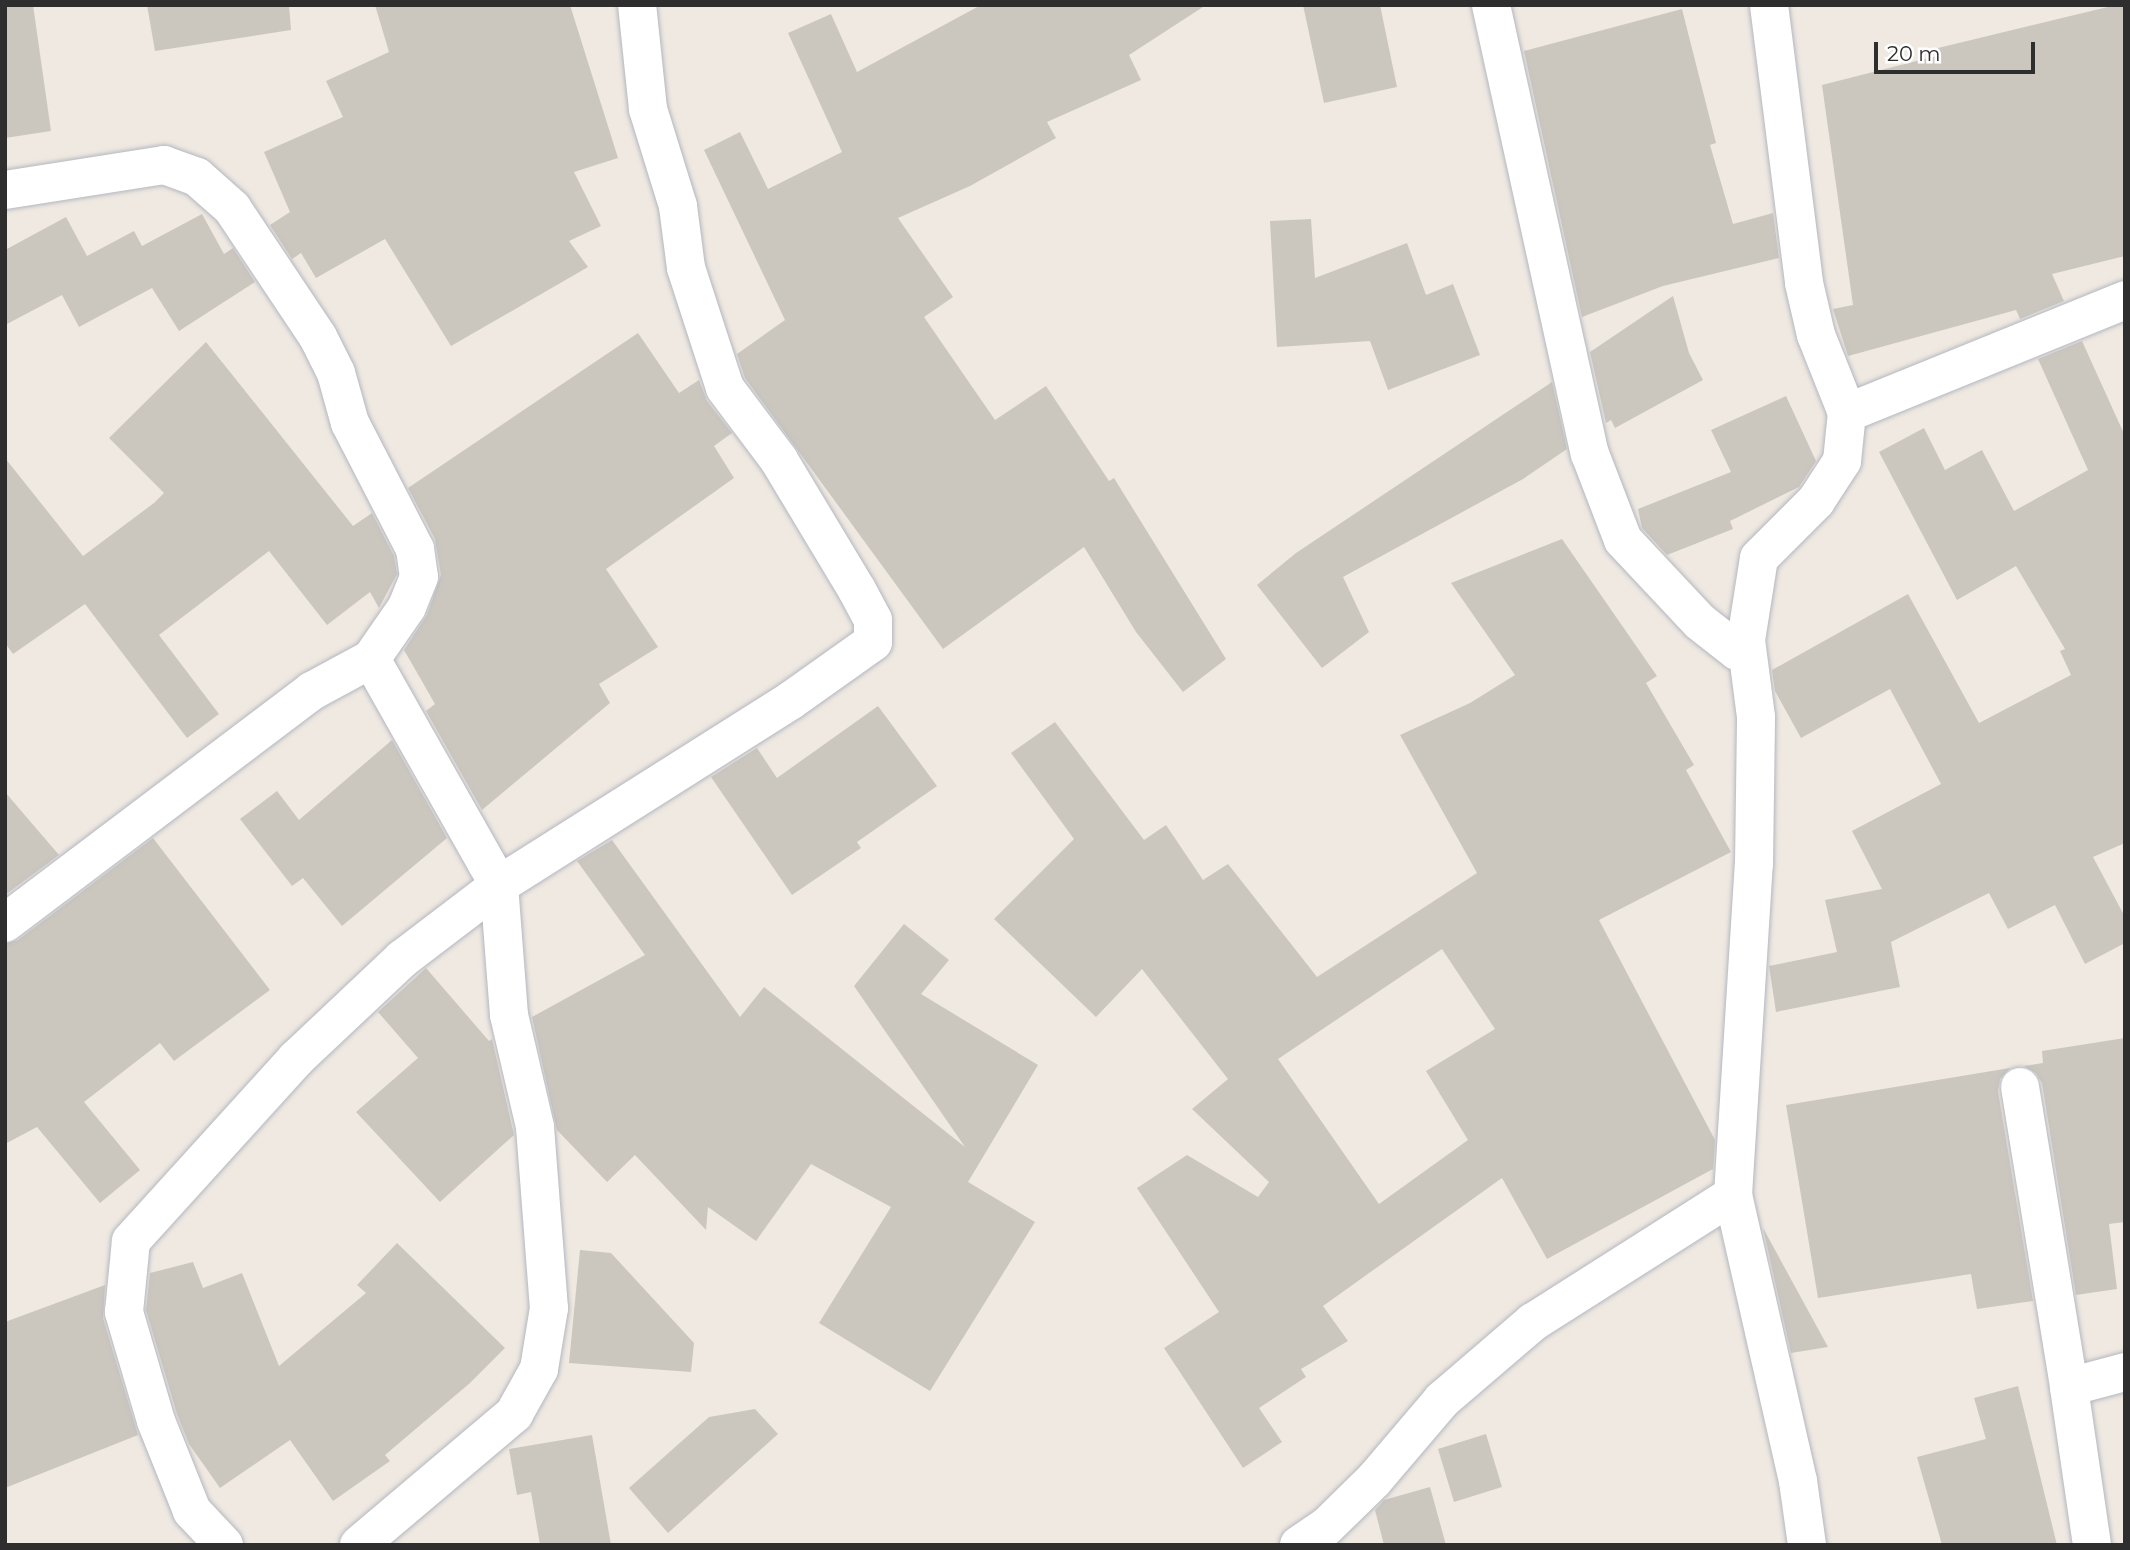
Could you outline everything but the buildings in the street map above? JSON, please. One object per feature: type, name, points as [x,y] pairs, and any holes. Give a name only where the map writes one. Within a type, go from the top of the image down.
[{"type":"street","points":[[224,1545],[192,1511],[156,1421],[124,1312],[131,1241],[296,1059],[402,959],[499,885],[790,701],[873,642],[875,629],[779,460],[724,388],[685,268],[678,205],[648,109],[637,5]]},
{"type":"street","points":[[1491,5],[1590,454],[1623,540],[1700,622],[1737,652],[1746,640]]},
{"type":"street","points":[[1769,5],[1804,283],[1816,335],[1847,413],[1842,461],[1816,501],[1759,558],[1746,640],[1756,717],[1754,864],[1733,1195],[1798,1481],[1807,1545]]},
{"type":"street","points":[[5,190],[163,165],[197,177],[232,208],[318,337],[336,373],[350,423],[415,549],[419,577],[407,607],[371,659],[312,691],[5,923]]},
{"type":"street","points":[[1847,413],[2125,300]]},
{"type":"street","points":[[359,1545],[514,1414],[539,1369],[549,1308],[535,1127],[509,1015],[499,885],[371,659]]},
{"type":"street","points":[[2020,1087],[2092,1545]]},
{"type":"street","points":[[1319,1539],[1441,1400],[1533,1322],[1733,1195]]},
{"type":"street","points":[[2069,1387],[2125,1372]]}]
